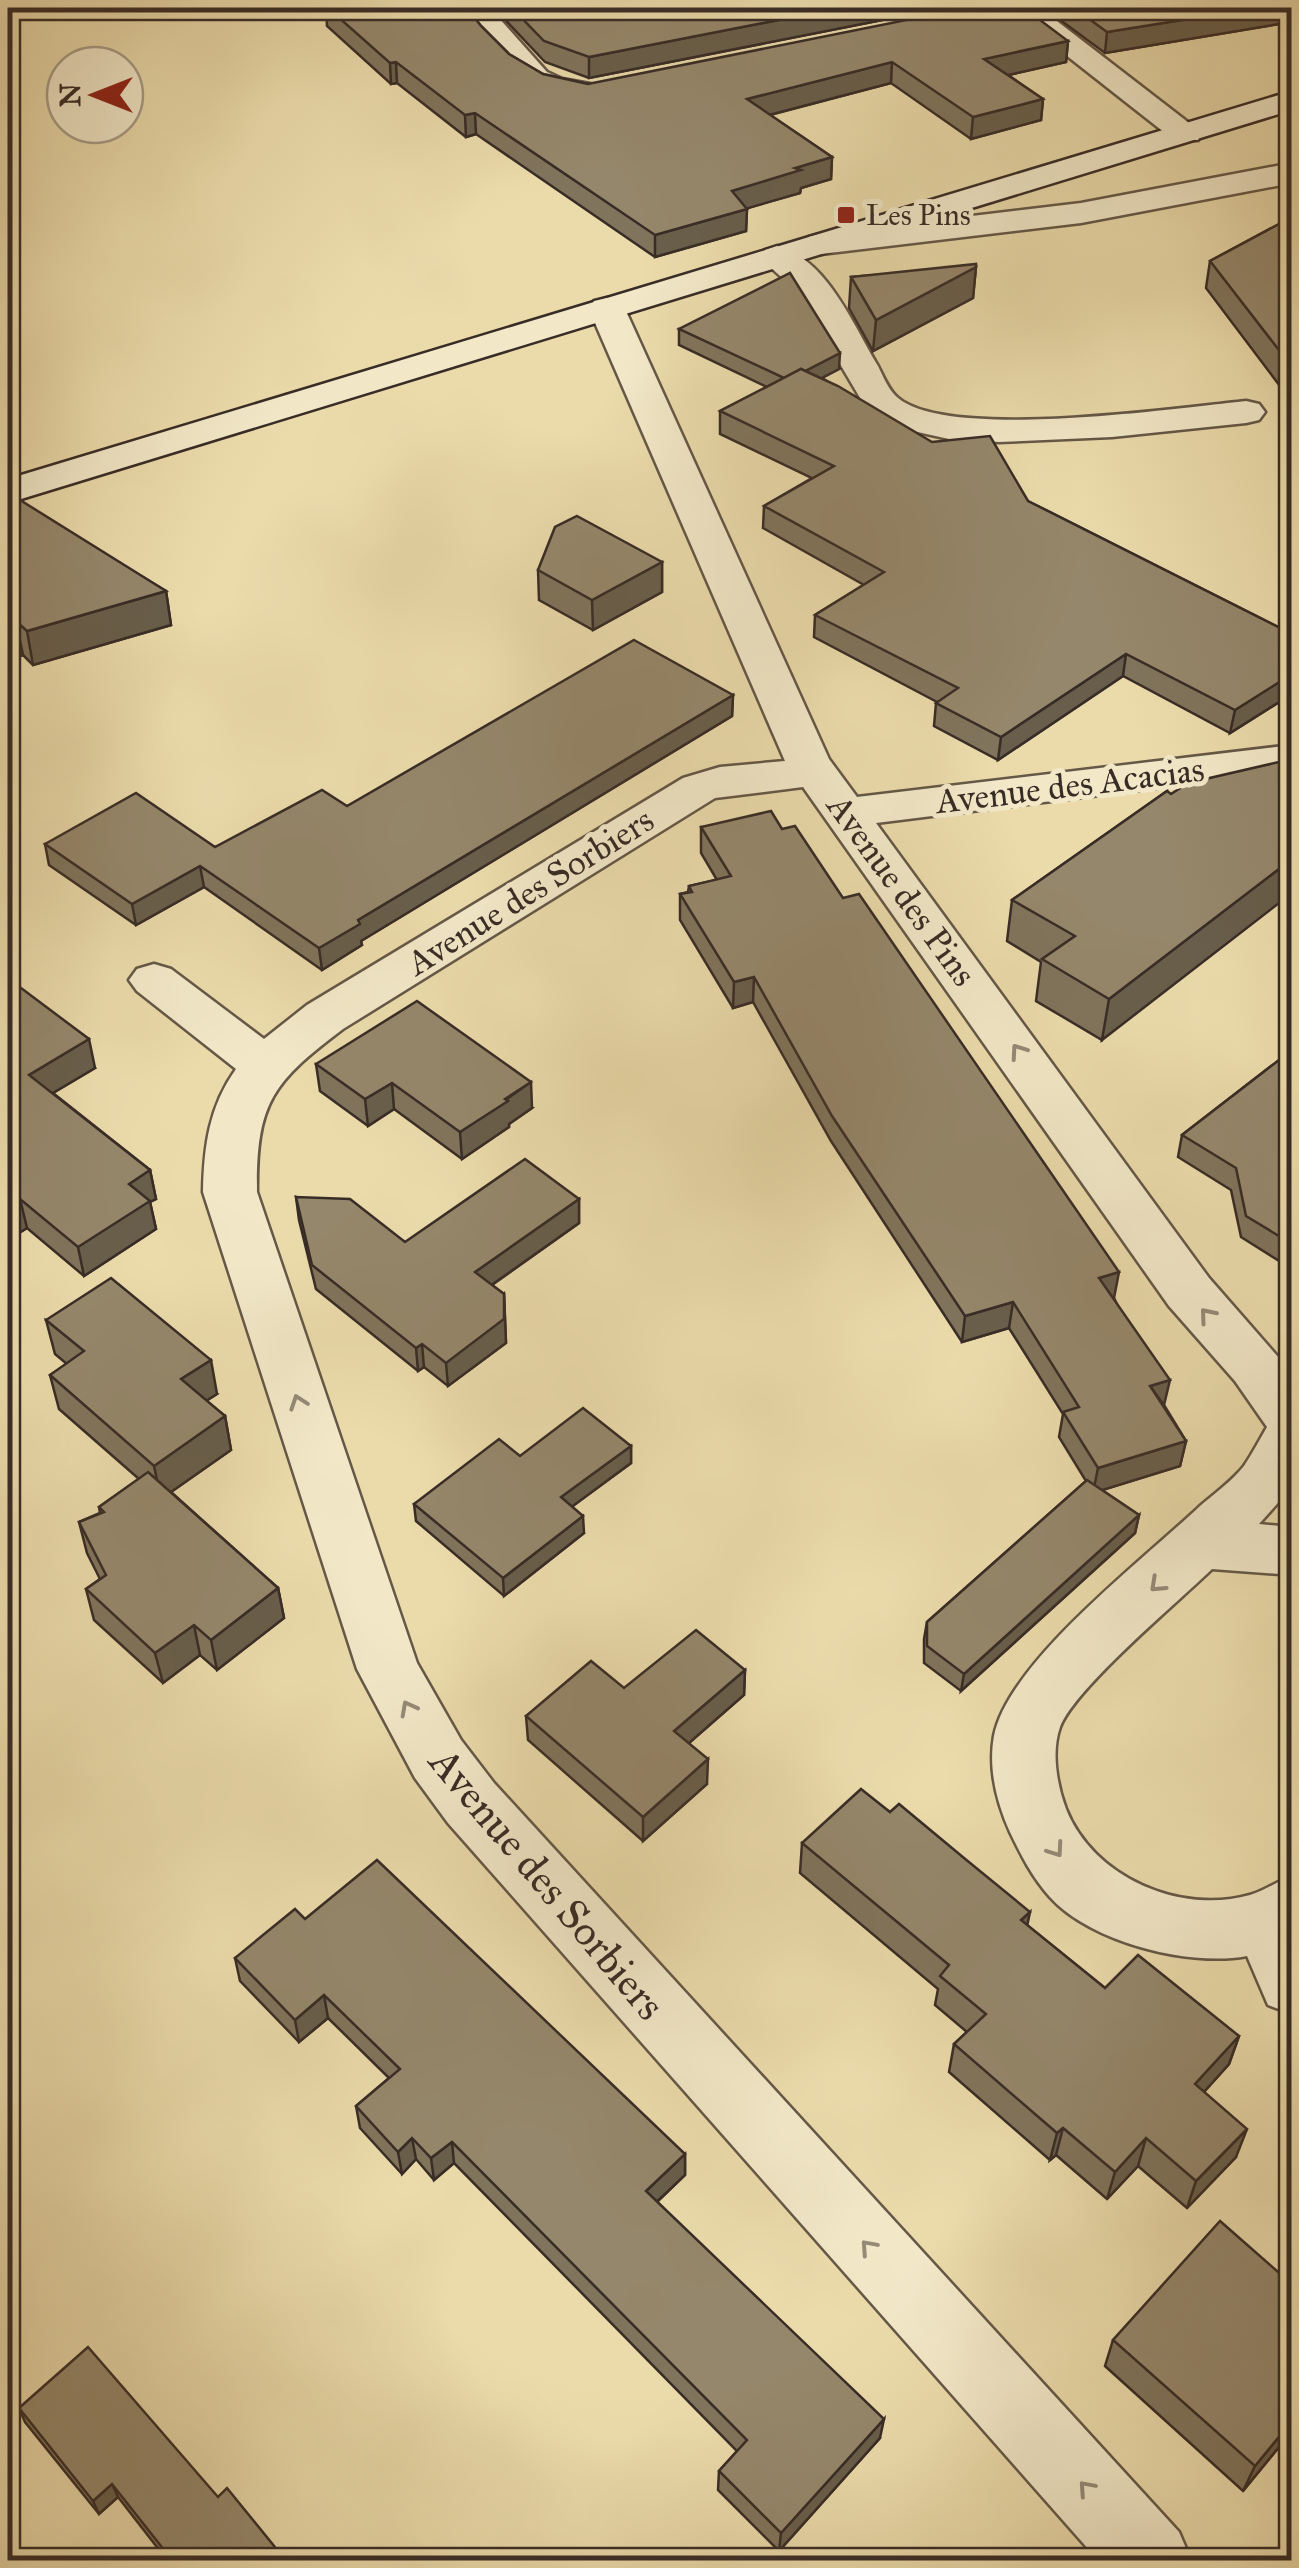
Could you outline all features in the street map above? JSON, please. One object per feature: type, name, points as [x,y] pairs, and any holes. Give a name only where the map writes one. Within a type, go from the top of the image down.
[{"type":"street","points":[[474,8],[535,81],[559,89],[606,90]]},
{"type":"street","points":[[1020,8],[1186,133]]},
{"type":"street","points":[[8,491],[1292,100]]},
{"type":"street","points":[[821,244],[935,234],[1088,212],[1292,173]]},
{"type":"street","points":[[777,257],[810,285],[882,405],[898,418],[944,428],[1094,426],[1246,412]]},
{"type":"street","name":"Avenue des Pins","points":[[607,309],[800,746],[1189,1292],[1273,1363],[1292,1416]]},
{"type":"street","name":"Avenue des Acacias","points":[[832,792],[1292,758]]},
{"type":"street","name":"Avenue des Sorbiers","points":[[832,792],[720,780],[699,788],[325,1017],[266,1066],[233,1121],[230,1173],[237,1221],[388,1670],[411,1717],[471,1803],[1151,2560]]},
{"type":"street","points":[[154,980],[266,1066]]},
{"type":"street","points":[[1286,1910],[1240,1929],[1207,1930],[1132,1914],[1093,1894],[1068,1868],[1044,1833],[1022,1771],[1026,1736],[1036,1709],[1054,1681],[1262,1484],[1292,1436]]},
{"type":"street","points":[[1202,1544],[1292,1550]]},
{"type":"street","points":[[1286,1910],[1278,1948],[1292,1983]]},
{"type":"building","points":[[328,8],[467,8],[509,54],[543,74],[588,84],[966,8],[1024,8],[1068,41],[984,59],[1043,99],[973,117],[892,62],[747,99],[832,157],[732,191],[747,209],[655,235],[475,113],[465,115],[396,62],[390,63]]},
{"type":"building","points":[[512,8],[840,8],[589,57],[544,41]]},
{"type":"building","points":[[1074,8],[1257,8],[1107,32]]},
{"type":"building","points":[[1292,217],[1292,367],[1210,261]]},
{"type":"building","points":[[976,264],[876,320],[851,277]]},
{"type":"building","points":[[790,273],[840,353],[784,378],[679,329]]},
{"type":"building","points":[[801,369],[838,386],[932,442],[990,436],[1028,501],[1292,634],[1292,674],[1235,710],[1126,654],[1001,737],[936,703],[958,688],[815,615],[884,572],[764,506],[834,466],[720,411]]},
{"type":"building","points":[[8,496],[166,591],[27,631],[16,621],[8,623]]},
{"type":"building","points":[[577,516],[662,562],[592,600],[538,570],[555,527]]},
{"type":"building","points":[[634,640],[733,695],[358,920],[360,924],[319,948],[200,866],[132,904],[45,844],[136,793],[215,847],[322,790],[347,806]]},
{"type":"building","points":[[1292,759],[1292,859],[1109,999],[1042,959],[1075,936],[1012,900],[1167,791],[1171,794],[1188,783]]},
{"type":"building","points":[[771,811],[782,829],[795,826],[843,898],[859,894],[1119,1272],[1099,1278],[1170,1380],[1150,1386],[1186,1441],[1098,1468],[1063,1412],[1079,1407],[1013,1302],[965,1316],[832,1116],[754,977],[734,982],[680,894],[692,892],[689,886],[731,876],[701,827]]},
{"type":"building","points":[[21,988],[89,1039],[29,1075],[150,1170],[129,1184],[150,1201],[78,1247],[20,1199],[8,1207],[8,996]]},
{"type":"building","points":[[417,1001],[531,1082],[460,1132],[392,1083],[365,1099],[316,1064]]},
{"type":"building","points":[[1292,1050],[1292,1244],[1246,1216],[1236,1168],[1182,1135]]},
{"type":"building","points":[[525,1159],[579,1199],[475,1272],[504,1294],[504,1319],[446,1363],[422,1344],[416,1348],[312,1265],[296,1197],[350,1199],[405,1242]]},
{"type":"building","points":[[111,1278],[211,1360],[181,1379],[225,1416],[154,1466],[50,1375],[84,1351],[46,1320]]},
{"type":"building","points":[[583,1408],[631,1446],[561,1497],[583,1516],[503,1578],[414,1504],[499,1439],[520,1456]]},
{"type":"building","points":[[148,1472],[278,1588],[211,1640],[194,1625],[155,1653],[86,1589],[106,1575],[79,1522],[104,1512],[99,1507]]},
{"type":"building","points":[[1087,1480],[1139,1515],[964,1674],[927,1646],[927,1622]]},
{"type":"building","points":[[696,1630],[745,1670],[674,1731],[708,1759],[643,1817],[526,1716],[591,1661],[624,1688]]},
{"type":"building","points":[[861,1789],[890,1812],[899,1804],[1030,1912],[1021,1920],[1105,1988],[1138,1955],[1239,2036],[1195,2084],[1247,2129],[1196,2181],[1146,2138],[1115,2172],[1063,2128],[1057,2133],[954,2044],[986,2014],[940,1976],[949,1965],[802,1843]]},
{"type":"building","points":[[377,1860],[685,2154],[646,2191],[884,2419],[781,2533],[719,2471],[747,2440],[452,2142],[431,2158],[412,2138],[398,2152],[356,2106],[400,2069],[324,1995],[295,2020],[235,1958],[295,1909],[305,1919]]},
{"type":"building","points":[[1220,2221],[1286,2279],[1292,2272],[1292,2421],[1255,2466],[1113,2340]]},
{"type":"building","points":[[88,2347],[218,2497],[227,2488],[279,2552],[270,2560],[172,2560],[112,2484],[93,2501],[19,2408]]},
{"type":"place","name":"Les Pins","points":[[846,215]]}]
